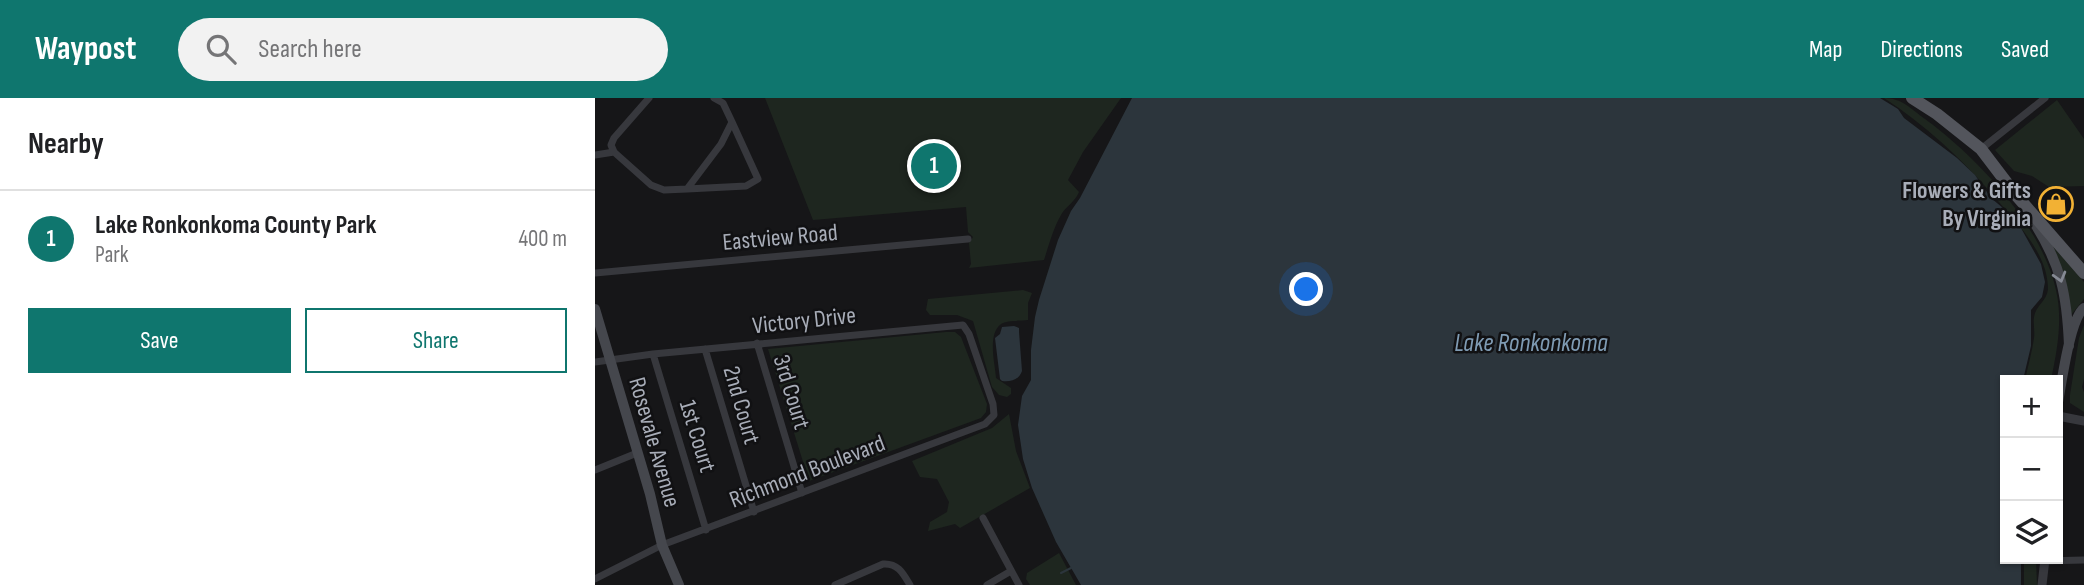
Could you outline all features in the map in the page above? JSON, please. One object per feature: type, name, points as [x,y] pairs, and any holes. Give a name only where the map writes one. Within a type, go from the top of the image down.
[{"type":"main road","points":[[1912,98],[1981,149],[2084,273]]},
{"type":"main road","points":[[2017,195],[2049,247],[2058,268],[2066,305],[2069,346]]},
{"type":"main road","points":[[2063,377],[2072,330],[2084,308]]},
{"type":"main road","name":"Rosevale Avenue","points":[[595,309],[662,545],[679,585]]},
{"type":"street","points":[[649,98],[614,138],[611,145],[614,152],[651,185],[664,190],[746,186],[758,179],[723,103],[714,98]]},
{"type":"street","points":[[1981,149],[2045,98]]},
{"type":"street","points":[[687,189],[721,144],[732,122]]},
{"type":"street","points":[[595,155],[614,152]]},
{"type":"street","name":"Eastview Road","points":[[595,273],[968,239]]},
{"type":"street","name":"Victory Drive","points":[[595,362],[757,343],[963,325],[969,334],[982,376]]},
{"type":"street","name":"3rd Court","points":[[757,343],[802,493]]},
{"type":"street","name":"2nd Court","points":[[705,349],[754,512]]},
{"type":"street","name":"1st Court","points":[[653,354],[706,530]]},
{"type":"street","name":"Richmond Boulevard","points":[[595,579],[662,545],[985,424],[994,415],[993,404],[982,376]]},
{"type":"street","points":[[2063,417],[2084,421]]},
{"type":"street","points":[[595,470],[637,453]]},
{"type":"street","points":[[983,518],[1019,585]]},
{"type":"street","points":[[2063,560],[2083,560]]},
{"type":"street","points":[[835,585],[891,563],[898,567],[909,585]]},
{"type":"street","points":[[2042,585],[2045,564]]},
{"type":"street","points":[[987,585],[1011,571]]},
{"type":"shaded area","points":[[765,98],[1121,98],[1083,152],[1068,180],[1079,192],[1058,220],[1044,260],[969,268],[969,243],[973,237],[968,232],[966,207],[813,220]]},
{"type":"shaded area","points":[[1884,98],[1906,105],[1965,153],[2005,195],[2037,242],[2048,266],[2058,301],[2058,335],[2052,375],[2026,375],[2034,338],[2034,317],[2048,289],[2042,262],[2036,250],[2019,226],[1967,167],[1928,130]]},
{"type":"shaded area","points":[[2057,100],[2084,139],[2084,186],[2049,187],[2032,176],[2014,171],[1995,150]]},
{"type":"shaded area","points":[[2049,242],[2084,282],[2084,299],[2071,315]]},
{"type":"shaded area","points":[[1023,290],[1032,293],[1028,303],[1028,320],[1001,324],[994,335],[996,378],[1011,388],[1011,394],[1007,397],[999,395],[992,387],[973,321],[957,315],[930,315],[926,310],[928,299]]},
{"type":"shaded area","points":[[2084,325],[2084,412],[2070,403],[2070,395],[2079,338]]},
{"type":"shaded area","points":[[955,332],[961,337],[987,404],[986,412],[981,418],[809,481],[768,349]]},
{"type":"shaded area","points":[[1009,414],[1016,451],[1030,488],[960,528],[955,524],[928,531],[930,522],[947,512],[949,502],[937,479],[920,477],[912,461],[992,428]]},
{"type":"shaded area","points":[[1059,553],[1076,585],[1030,585],[1026,579],[1027,573]]},
{"type":"shaded area","points":[[2024,564],[2036,564],[2037,585],[2024,585]]},
{"type":"water","name":"Lake Ronkonkoma","points":[[1132,98],[1880,98],[1898,109],[1904,118],[1975,175],[1991,198],[2016,219],[2041,264],[2045,282],[2042,297],[2031,310],[2031,346],[2024,375],[2000,375],[2000,564],[2021,564],[2021,585],[1081,585],[1056,542],[1032,488],[1023,459],[1018,425],[1022,396],[1031,380],[1031,350],[1039,300],[1058,240]]},
{"type":"water","points":[[1002,327],[1019,328],[1022,371],[1014,380],[1002,381],[995,338]]},
{"type":"waterway","points":[[1061,573],[1071,568]]},
{"type":"place","name":"Lake Ronkonkoma County Park","points":[[934,166]]},
{"type":"place","name":"Flowers & Gifts By Virginia","points":[[2056,204]]}]
